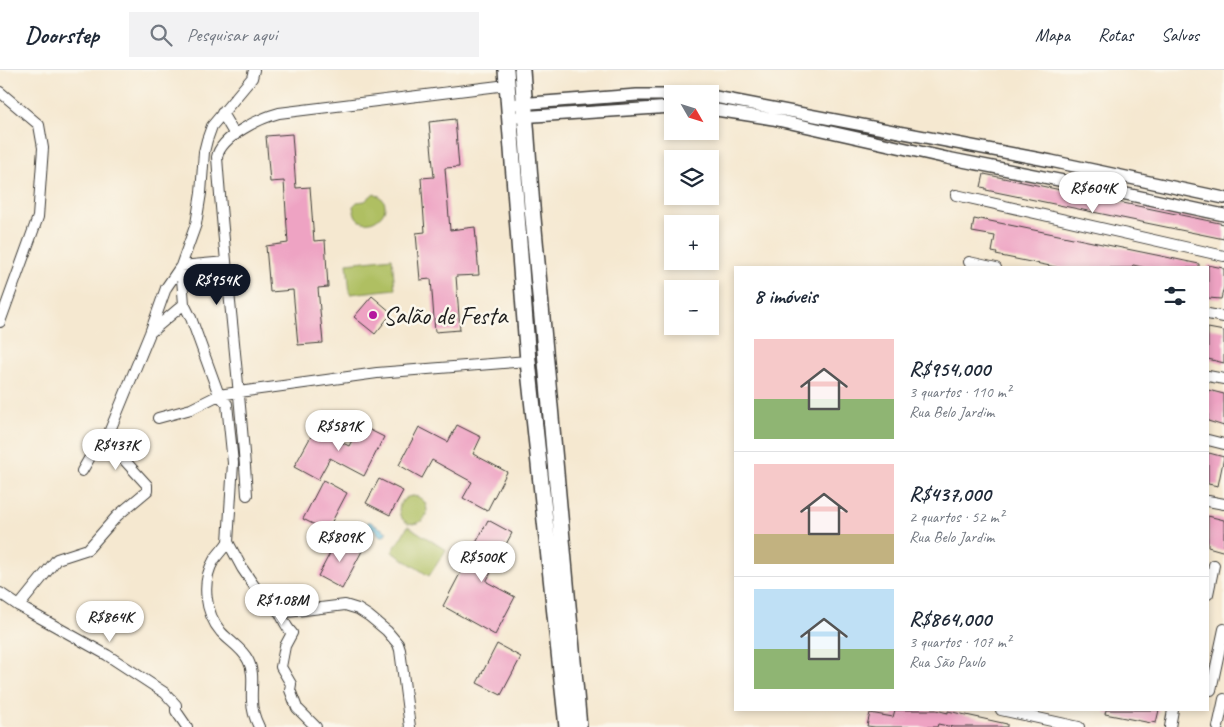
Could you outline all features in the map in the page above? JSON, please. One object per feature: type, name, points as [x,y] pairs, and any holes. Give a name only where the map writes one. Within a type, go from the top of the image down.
[{"type":"main road","points":[[522,70],[517,111],[528,361],[567,727]]},
{"type":"main road","points":[[507,77],[517,111],[579,727]]},
{"type":"street","points":[[82,471],[94,452],[106,440],[150,333],[166,288],[181,266],[198,212],[207,140],[212,126],[252,78],[254,70]]},
{"type":"street","points":[[247,495],[218,150],[222,144],[254,122],[279,113],[507,77]]},
{"type":"street","points":[[0,92],[39,125],[43,148],[38,217],[0,322]]},
{"type":"street","points":[[517,111],[637,95],[664,95]]},
{"type":"street","points":[[719,99],[947,158],[1224,215]]},
{"type":"street","points":[[517,111],[664,107]]},
{"type":"street","points":[[719,110],[774,114],[1051,161],[1224,198]]},
{"type":"street","points":[[222,113],[235,135]]},
{"type":"street","points":[[956,195],[1224,256]]},
{"type":"street","points":[[181,266],[226,262]]},
{"type":"street","points":[[969,262],[987,266]]},
{"type":"street","points":[[181,266],[184,304],[220,396],[227,404],[233,462],[228,542],[257,590],[280,613],[286,627],[292,633],[285,646],[281,667],[291,684],[290,690],[297,708],[316,727]]},
{"type":"street","points":[[150,333],[184,304]]},
{"type":"street","points":[[1209,314],[1224,317]]},
{"type":"street","points":[[158,418],[191,409],[220,396],[239,392],[377,373],[528,361]]},
{"type":"street","points":[[1209,376],[1224,379]]},
{"type":"street","points":[[19,606],[57,559],[88,549],[117,516],[148,492],[147,485],[106,440]]},
{"type":"street","points":[[1209,440],[1224,444]]},
{"type":"street","points":[[1209,501],[1224,504]]},
{"type":"street","points":[[228,542],[214,560],[208,575],[206,588],[207,602],[213,620],[221,632],[248,658],[252,670],[254,716],[259,727]]},
{"type":"street","points":[[1209,590],[1215,566]]},
{"type":"street","points":[[0,593],[19,606],[107,655],[165,693],[176,705],[176,711],[187,727]]},
{"type":"street","points":[[280,613],[345,605],[369,616],[387,631],[398,644],[400,650],[410,727]]},
{"type":"street","points":[[1224,629],[1209,690],[1224,693]]},
{"type":"street","points":[[1218,727],[1224,699]]},
{"type":"street","points":[[1005,711],[1078,727]]},
{"type":"street","points":[[1170,727],[1173,711]]},
{"type":"green space","points":[[374,193],[383,199],[385,207],[383,213],[377,219],[370,222],[362,222],[356,217],[353,206],[357,202],[365,201]]},
{"type":"green space","points":[[392,258],[395,289],[350,294],[347,263]]},
{"type":"green space","points":[[413,496],[423,500],[427,510],[423,520],[413,524],[403,520],[399,510],[403,500]]},
{"type":"green space","points":[[408,526],[446,550],[429,576],[392,552]]},
{"type":"water","points":[[369,521],[387,532],[384,536],[380,536],[374,529],[365,527]]},
{"type":"building","points":[[455,119],[459,167],[445,168],[450,230],[475,227],[479,275],[456,276],[460,330],[435,332],[431,279],[420,280],[416,233],[425,232],[421,178],[434,177],[429,122]]},
{"type":"building","points":[[292,134],[296,188],[310,187],[314,241],[325,240],[328,287],[318,288],[323,343],[298,345],[293,290],[270,292],[266,246],[288,243],[284,181],[270,182],[266,136]]},
{"type":"building","points":[[984,174],[1224,224],[1224,239],[986,190],[986,188],[981,187]]},
{"type":"building","points":[[974,219],[980,219],[1199,264],[1199,266],[1050,266],[996,255],[997,253],[992,252],[995,236],[972,232]]},
{"type":"building","points":[[1208,266],[1223,268],[1224,270],[1224,287],[1221,299],[1209,298]]},
{"type":"building","name":"Salão de Festa","points":[[372,296],[392,313],[375,334],[354,317]]},
{"type":"building","points":[[1209,328],[1224,331],[1224,363],[1209,359]]},
{"type":"building","points":[[1209,390],[1224,394],[1224,426],[1209,421]]},
{"type":"building","points":[[360,425],[384,437],[364,476],[330,458],[318,480],[294,467],[315,429],[349,446]]},
{"type":"building","points":[[457,425],[481,437],[473,454],[507,472],[487,511],[463,498],[472,482],[432,460],[422,478],[399,465],[419,427],[448,442]]},
{"type":"building","points":[[1209,453],[1224,457],[1218,486],[1209,484]]},
{"type":"building","points":[[379,479],[403,491],[390,515],[366,503]]},
{"type":"building","points":[[323,480],[347,493],[327,531],[303,519]]},
{"type":"building","points":[[1209,516],[1224,520],[1224,550],[1209,547]]},
{"type":"building","points":[[488,520],[512,533],[487,580],[487,582],[515,597],[495,635],[443,606]]},
{"type":"building","points":[[338,538],[362,551],[342,589],[318,576]]},
{"type":"building","points":[[497,644],[521,657],[501,695],[477,683]]},
{"type":"building","points":[[895,711],[940,711],[948,713],[948,711],[1007,724],[1007,727],[953,727],[938,724],[937,727],[867,726],[870,713],[893,717]]},
{"type":"building","points":[[1106,711],[1159,711],[1156,723],[1105,714]]},
{"type":"place","name":"Salão de Festa","points":[[373,315]]}]
